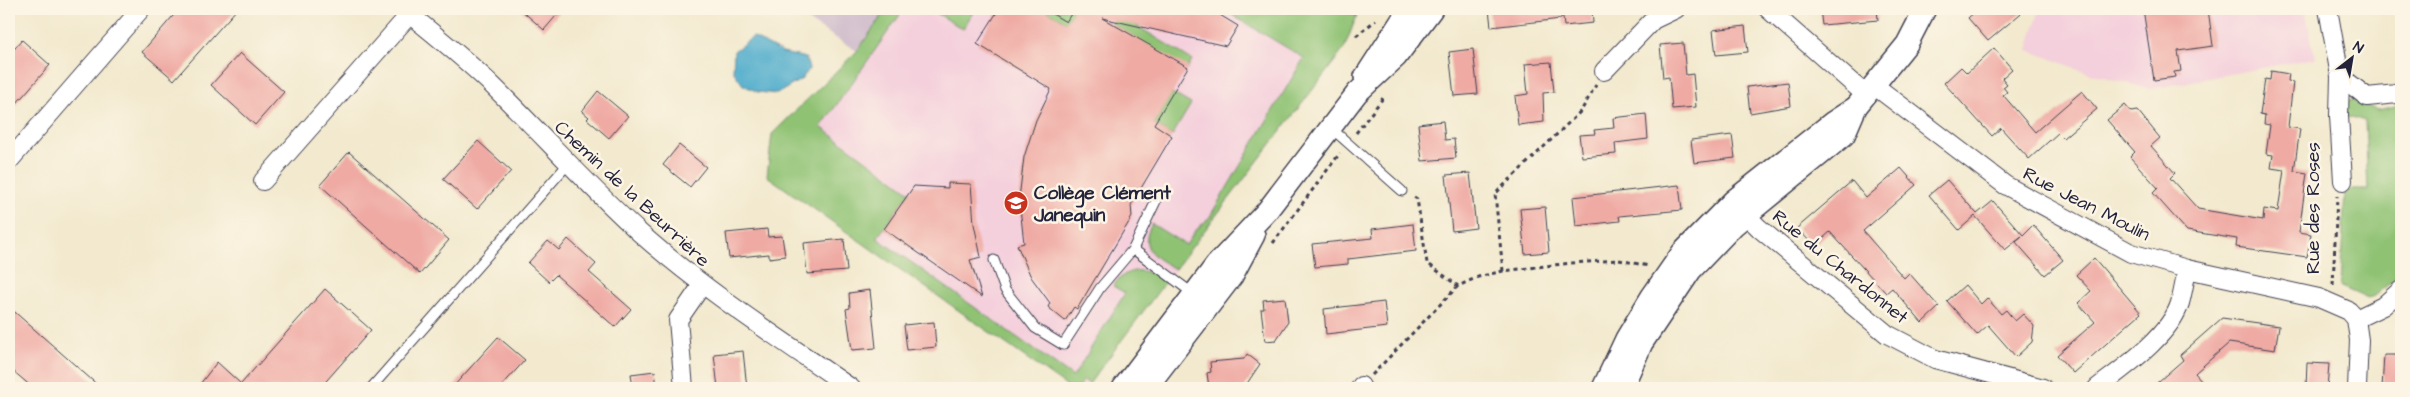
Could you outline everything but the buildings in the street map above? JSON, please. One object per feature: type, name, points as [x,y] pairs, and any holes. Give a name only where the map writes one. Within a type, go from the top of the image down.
[{"type":"street","points":[[9,161],[141,9]]},
{"type":"street","points":[[1123,388],[1202,300],[1232,276],[1267,211],[1357,93],[1379,52],[1409,9]]},
{"type":"street","points":[[1357,93],[1396,57],[1432,9]]},
{"type":"street","points":[[1604,71],[1654,20],[1676,9]]},
{"type":"street","name":"Rue Jean Moulin","points":[[1768,9],[1866,96],[2005,186],[2131,253],[2187,269],[2319,298],[2336,296]]},
{"type":"street","name":"Rue des Roses","points":[[2328,9],[2340,76],[2340,186]]},
{"type":"street","points":[[1608,388],[1626,339],[1652,296],[1682,253],[1739,208],[1833,122],[1866,96],[1907,44],[1927,10]]},
{"type":"street","points":[[263,182],[406,12]]},
{"type":"street","name":"Chemin de la Beurrière","points":[[406,12],[491,84],[568,164],[640,233],[702,285],[851,388]]},
{"type":"street","points":[[2340,76],[2367,97],[2396,94],[2401,90]]},
{"type":"street","name":"Rue du Chardonnet","points":[[1739,208],[1759,228],[1887,334],[1935,359],[2043,388]]},
{"type":"street","points":[[2097,388],[2121,370],[2164,331],[2180,305],[2187,269]]},
{"type":"street","points":[[684,388],[678,320],[702,285]]},
{"type":"street","points":[[2356,319],[2384,306],[2401,290]]},
{"type":"street","points":[[2336,296],[2356,319],[2359,340],[2357,388]]},
{"type":"street","points":[[1146,388],[1202,300]]},
{"type":"lane","points":[[1331,128],[1402,190]]},
{"type":"lane","points":[[371,388],[568,164]]},
{"type":"lane","points":[[994,260],[1005,290],[1035,328],[1063,345],[1100,288],[1133,250],[1156,201]]},
{"type":"lane","points":[[1133,250],[1202,300]]},
{"type":"path","points":[[1356,36],[1384,14]]},
{"type":"path","points":[[1503,271],[1495,194],[1580,111],[1604,71]]},
{"type":"path","points":[[1268,250],[1390,90]]},
{"type":"path","name":"Rue des Roses","points":[[2336,296],[2340,186]]},
{"type":"path","points":[[1402,190],[1417,199],[1427,263],[1458,286]]},
{"type":"path","points":[[1360,387],[1408,335],[1458,286],[1478,277],[1503,271],[1571,263],[1619,260],[1652,267]]},
{"type":"shaded area","points":[[789,9],[887,9],[857,51]]},
{"type":"shaded area","name":"Collège Clément Janequin","points":[[887,9],[1329,9],[1357,15],[1344,49],[1085,388],[1069,388],[767,176],[772,134],[857,51]]},
{"type":"shaded area","points":[[2040,9],[2305,9],[2315,58],[2150,89],[2089,73],[2028,50]]},
{"type":"green space","points":[[887,9],[904,9],[821,127],[910,192],[877,238],[1073,377],[1125,293],[1113,286],[1119,279],[1125,274],[1138,271],[1152,274],[1166,281],[1089,384],[1084,380],[1078,388],[1069,388],[767,176],[772,134],[857,51]]},
{"type":"green space","points":[[930,9],[975,9],[963,29]]},
{"type":"green space","points":[[1044,9],[1074,9],[1066,22]]},
{"type":"green space","points":[[1222,9],[1329,9],[1357,15],[1344,49],[1175,269],[1155,257],[1151,252],[1147,240],[1152,224],[1186,245],[1195,231],[1209,218],[1304,58]]},
{"type":"green space","points":[[1118,14],[1192,60],[1187,69],[1112,24]]},
{"type":"green space","points":[[1172,93],[1191,104],[1172,136],[1154,124]]},
{"type":"green space","points":[[2352,99],[2377,110],[2401,105],[2401,273],[2375,296],[2367,298],[2340,286],[2345,190],[2368,190],[2365,121],[2345,115],[2346,102]]},
{"type":"water","points":[[753,37],[783,53],[806,58],[809,69],[802,79],[777,94],[758,92],[743,85],[733,71],[734,51]]},
{"type":"place","name":"Collège Clément Janequin","points":[[1016,203]]}]
